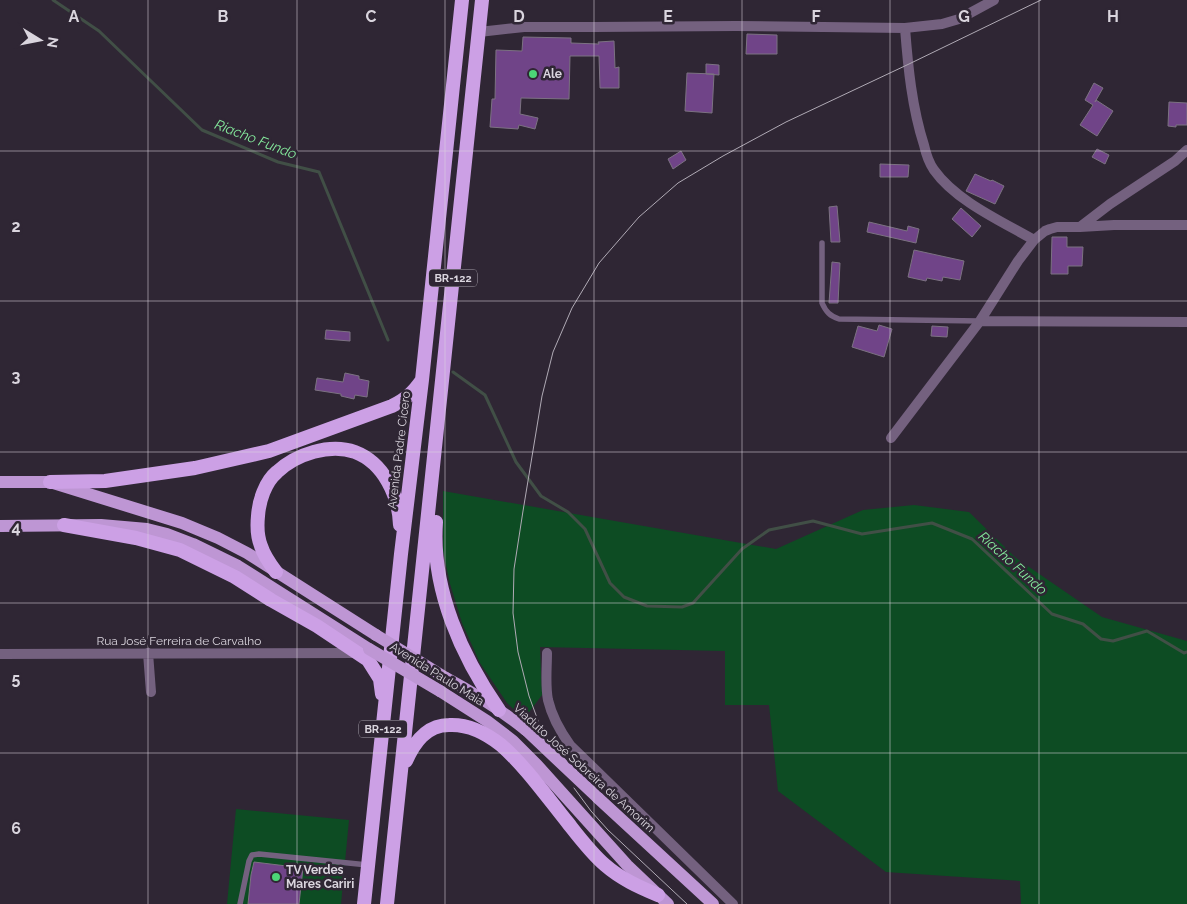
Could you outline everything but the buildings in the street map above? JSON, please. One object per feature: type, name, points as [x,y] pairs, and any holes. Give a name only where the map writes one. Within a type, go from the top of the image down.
[{"type":"highway","name":"Avenida Padre Cícero","points":[[364,904],[462,0]]},
{"type":"highway","name":"BR-122","points":[[387,904],[482,0]]},
{"type":"highway","points":[[50,482],[105,481],[195,468],[269,451],[392,406],[414,392],[422,380]]},
{"type":"highway","points":[[276,572],[266,558],[260,544],[257,527],[259,506],[266,486],[276,472],[293,460],[324,450],[339,449],[355,452],[371,461],[383,474],[393,490],[400,518],[401,554]]},
{"type":"highway","points":[[432,478],[437,493],[436,558],[442,588],[452,620],[470,663],[483,687],[499,710]]},
{"type":"highway","points":[[64,525],[136,538],[180,550],[235,576],[271,600],[364,651],[380,680],[385,712]]},
{"type":"highway","points":[[401,771],[414,744],[433,728],[443,725],[454,725],[467,726],[478,730],[500,744],[526,771],[577,835],[605,865],[631,883],[663,899]]},
{"type":"main road","name":"Viaduto José Sobreira de Amorim","points":[[0,482],[50,482],[182,524],[218,538],[247,553],[376,636],[468,689],[526,730],[712,904]]},
{"type":"main road","name":"Avenida Paulo Maia","points":[[0,526],[101,525],[147,529],[193,544],[238,566],[364,651],[440,691],[487,721],[513,741],[627,865],[663,899]]},
{"type":"street","points":[[479,32],[524,27],[746,26],[905,28],[942,24],[994,0]]},
{"type":"street","points":[[905,28],[918,126],[932,168],[950,188],[973,205],[1034,240]]},
{"type":"street","points":[[1080,227],[1110,204],[1175,161],[1187,150]]},
{"type":"street","points":[[891,438],[980,320],[1018,261],[1034,240],[1045,231],[1057,227],[1187,225]]},
{"type":"street","points":[[980,320],[1187,322]]},
{"type":"street","name":"Rua José Ferreira de Carvalho","points":[[0,654],[364,651]]},
{"type":"street","points":[[148,653],[151,692]]},
{"type":"street","points":[[546,653],[548,698],[553,716],[570,745],[733,904]]},
{"type":"lane","points":[[822,243],[822,303],[825,310],[831,316],[839,319],[980,320]]},
{"type":"lane","points":[[240,904],[249,861],[254,855],[368,865]]},
{"type":"green space","points":[[443,491],[776,549],[863,510],[914,505],[969,512],[1016,558],[1102,617],[1187,641],[1187,904],[1021,904],[1020,881],[886,872],[778,791],[769,705],[725,705],[725,651],[540,647],[542,695],[524,719],[507,703],[480,663],[462,623],[450,584],[443,551]]},
{"type":"green space","points":[[236,809],[349,820],[341,904],[227,904]]},
{"type":"waterway","name":"Riacho Fundo","points":[[53,0],[99,31],[202,130],[278,162],[319,172],[388,340]]},
{"type":"waterway","name":"Riacho Fundo","points":[[453,372],[485,395],[516,462],[541,496],[568,512],[585,529],[610,583],[624,597],[647,606],[682,607],[693,603],[742,549],[769,530],[813,521],[862,534],[932,523],[972,539],[1052,614],[1083,624],[1101,639],[1113,641],[1147,631],[1184,653],[1187,652]]},
{"type":"tram line","points":[[544,737],[529,696],[518,652],[513,613],[514,569],[542,396],[553,352],[572,308],[599,263],[639,217],[678,183],[723,156],[786,122],[1041,0]]},
{"type":"tram line","points":[[574,788],[608,830],[687,904]]},
{"type":"place","name":"Ale","points":[[533,74]]},
{"type":"place","name":"TV Verdes Mares Cariri","points":[[276,877]]}]
